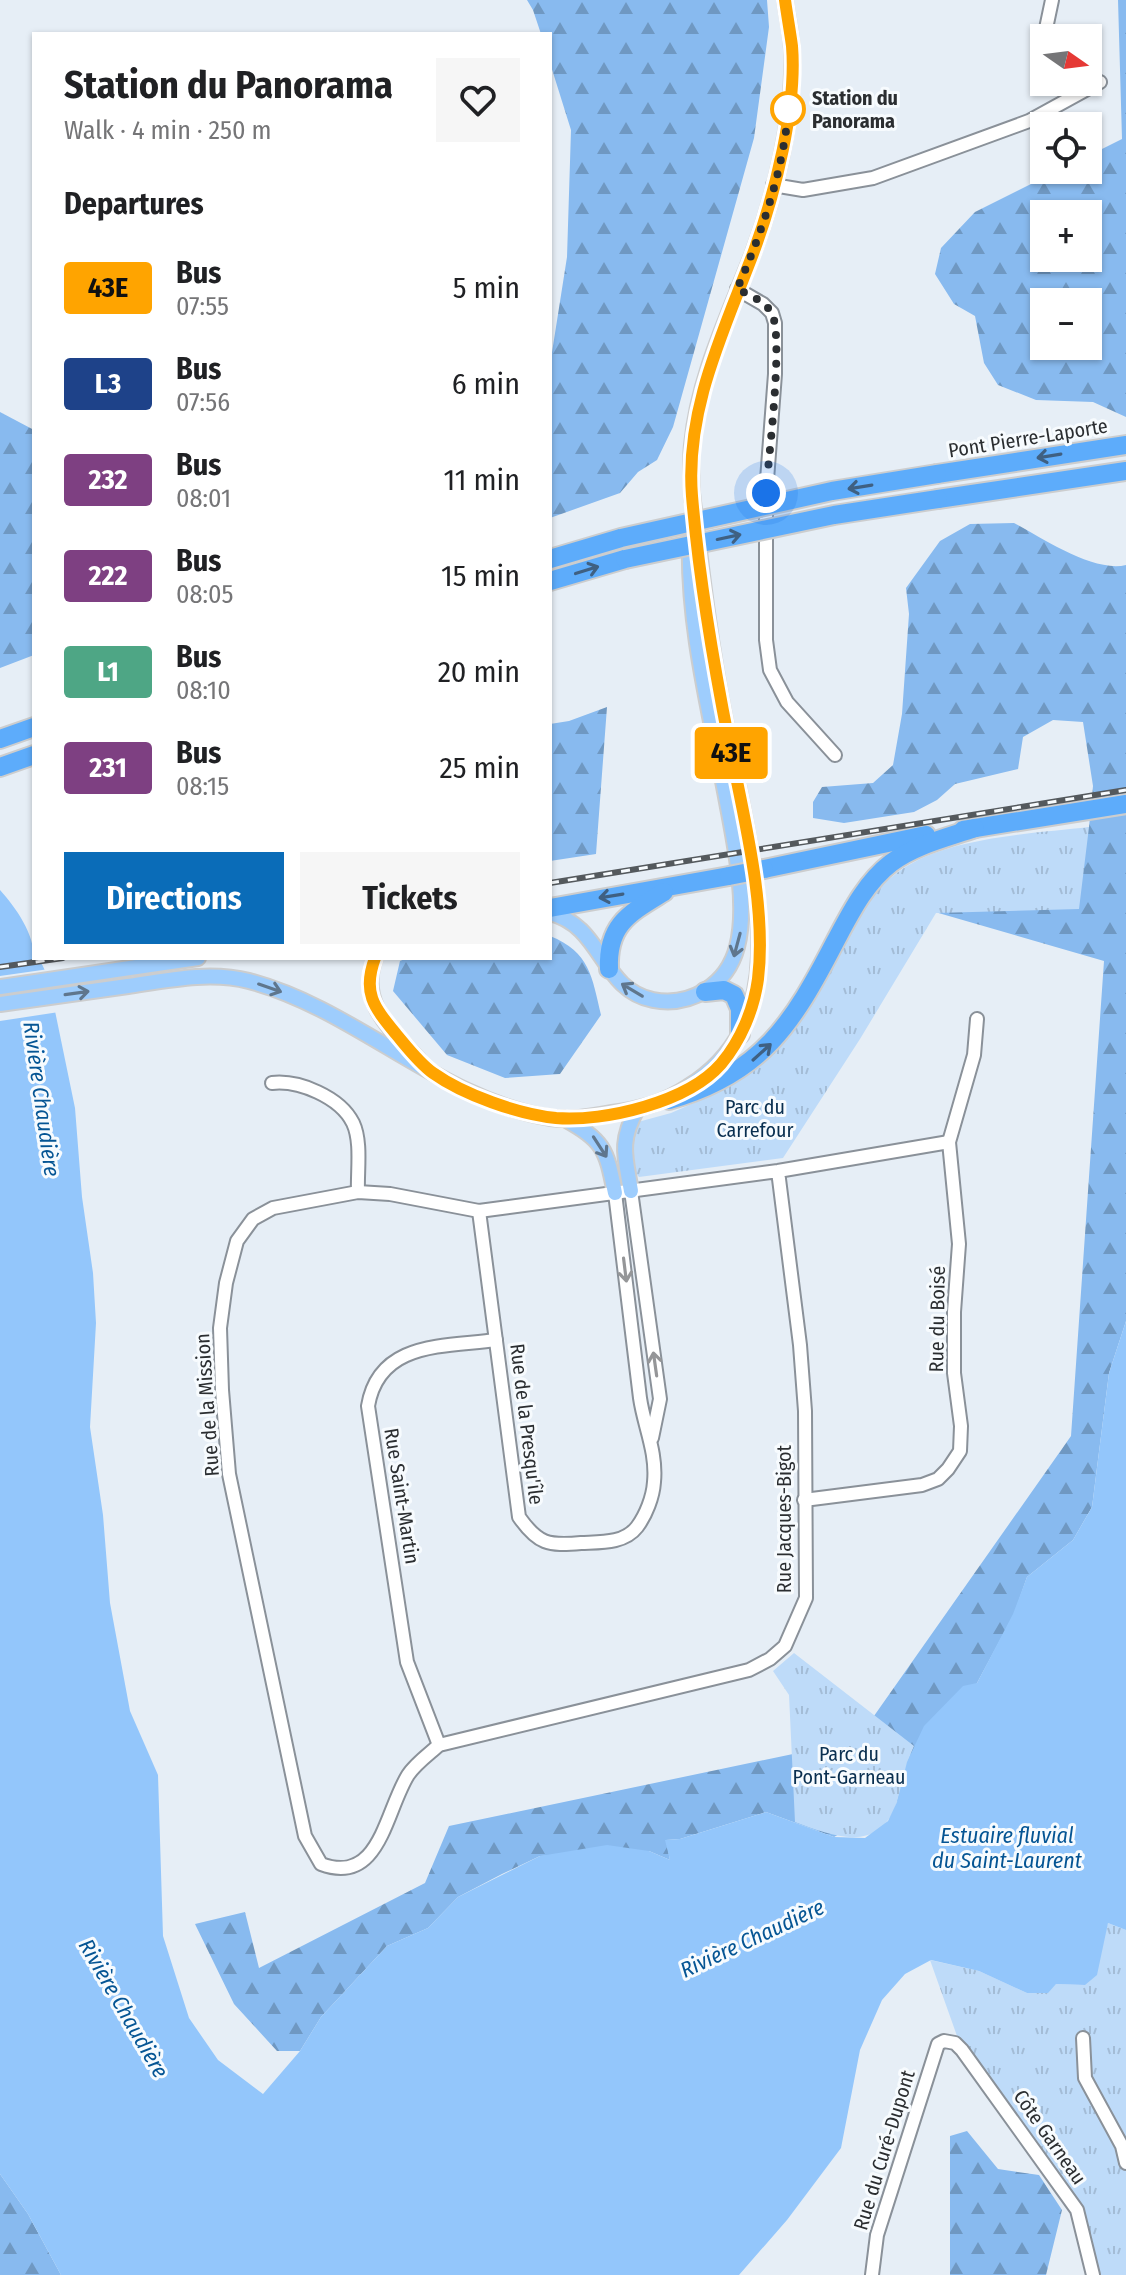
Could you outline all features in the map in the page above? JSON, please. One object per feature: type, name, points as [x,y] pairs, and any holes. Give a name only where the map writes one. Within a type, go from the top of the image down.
[{"type":"highway","name":"Pont Pierre-Laporte","points":[[552,558],[621,538],[832,491],[1126,445]]},
{"type":"highway","points":[[552,580],[625,559],[834,515],[1126,471]]},
{"type":"highway","points":[[0,739],[32,728]]},
{"type":"highway","points":[[0,767],[32,756]]},
{"type":"highway","points":[[552,910],[926,835],[1126,804]]},
{"type":"highway","points":[[669,1100],[723,1081],[774,1041],[809,992],[867,887],[889,865],[908,851],[975,828]]},
{"type":"highway","points":[[609,969],[608,951],[615,930],[625,917],[673,886]]},
{"type":"highway","points":[[705,992],[724,990],[734,995],[740,1009],[740,1034]]},
{"type":"main road","points":[[552,911],[579,927],[629,991],[651,1000],[678,1001],[705,992],[722,978],[737,950],[741,901],[732,831],[698,649],[689,568],[692,445],[700,401],[717,342],[754,251],[787,128],[792,50],[785,0]]},
{"type":"main road","points":[[563,1118],[637,1109],[669,1100],[719,1066],[740,1034],[752,1006],[757,981],[758,911],[711,650],[692,493]]},
{"type":"main road","points":[[0,987],[185,960]]},
{"type":"main road","points":[[374,960],[368,981],[371,999],[378,1012],[431,1072]]},
{"type":"main road","points":[[0,1004],[194,976],[247,981],[305,1001],[336,1016],[460,1089],[494,1102],[563,1118],[596,1138],[606,1152],[615,1193]]},
{"type":"main road","points":[[631,1191],[624,1146],[625,1130],[637,1109]]},
{"type":"street","points":[[1047,24],[1052,0]]},
{"type":"street","points":[[773,185],[803,190],[873,178],[1029,121],[1075,96]]},
{"type":"street","points":[[737,289],[763,304],[772,313],[775,323],[775,374],[766,493],[766,640],[770,670],[787,702],[835,755]]},
{"type":"street","name":"Rue du Boisé","points":[[804,1500],[922,1485],[938,1479],[960,1451],[961,1426],[954,1357],[959,1244],[949,1142],[974,1055],[977,1019]]},
{"type":"street","points":[[272,1083],[281,1082],[309,1089],[342,1110],[352,1122],[356,1135],[358,1192]]},
{"type":"street","name":"Rue de la Mission","points":[[439,1745],[409,1773],[369,1857],[356,1866],[346,1868],[336,1869],[321,1864],[305,1836],[229,1474],[220,1328],[226,1283],[237,1241],[253,1219],[273,1208],[358,1192],[390,1194],[479,1211],[778,1171],[949,1142]]},
{"type":"street","name":"Rue Jacques-Bigot","points":[[439,1745],[749,1670],[770,1659],[785,1646],[806,1598],[805,1411],[800,1345],[778,1171]]},
{"type":"street","name":"Rue de la Presqu'île","points":[[631,1191],[660,1399],[652,1441]]},
{"type":"street","name":"Rue de la Presqu'île","points":[[479,1211],[519,1517],[534,1536],[546,1543],[559,1545],[619,1540],[635,1530],[647,1509],[654,1482],[652,1441],[641,1402],[615,1193]]},
{"type":"street","name":"Rue Saint-Martin","points":[[439,1745],[407,1662],[368,1406],[371,1388],[388,1364],[406,1355],[430,1349],[496,1340]]},
{"type":"street","points":[[1083,2038],[1085,2078],[1122,2146],[1126,2163]]},
{"type":"street","name":"Rue du Curé-Dupont","points":[[872,2275],[877,2235],[938,2044],[944,2041]]},
{"type":"street","name":"Côte Garneau","points":[[944,2041],[955,2043],[962,2050],[1077,2210],[1093,2275]]},
{"type":"green space","points":[[527,0],[767,0],[769,27],[754,138],[673,427],[657,460],[638,472],[620,493],[552,517],[552,352],[567,257],[571,130],[552,69],[552,32],[540,32]]},
{"type":"green space","points":[[1118,0],[1126,0],[1126,417],[1093,402],[1036,400],[998,385],[984,363],[975,316],[954,304],[935,274],[941,248],[975,212],[1031,184],[1102,184],[1102,149],[1122,139]]},
{"type":"green space","points":[[0,412],[32,429],[32,656],[0,668]]},
{"type":"green space","points":[[1014,523],[1084,559],[1113,566],[1126,565],[1126,1321],[1109,1373],[1092,1507],[1073,1540],[1027,1577],[1014,1614],[977,1683],[897,1802],[834,1837],[766,1812],[680,1839],[666,1840],[670,1860],[649,1851],[540,1856],[458,1897],[428,1928],[387,1946],[321,2017],[300,2051],[277,2051],[234,2004],[195,1924],[245,1912],[259,1968],[425,1883],[449,1826],[793,1754],[843,1760],[1071,1436],[1104,961],[935,912],[1089,827],[1093,786],[1083,722],[1053,720],[1023,737],[1018,769],[955,784],[937,800],[914,812],[844,823],[813,818],[813,802],[822,787],[873,783],[893,765],[902,714],[909,614],[906,588],[940,541],[970,524]]},
{"type":"green space","points":[[607,707],[596,854],[552,861],[552,724]]},
{"type":"green space","name":"Parc du Carrefour","points":[[1089,827],[1079,909],[936,913],[783,1158],[639,1177],[633,1170],[628,1146],[633,1127],[638,1122],[671,1113],[703,1099],[733,1081],[837,942],[854,925],[870,897],[893,876],[912,863],[960,845],[1013,835]]},
{"type":"green space","points":[[552,937],[574,950],[587,967],[601,1015],[560,1074],[505,1078],[447,1055],[393,991],[400,961],[552,960]]},
{"type":"green space","name":"Parc du Pont-Garneau","points":[[794,1653],[914,1746],[890,1817],[868,1835],[841,1836],[795,1822],[789,1695],[773,1671]]},
{"type":"green space","points":[[1108,1923],[1126,1930],[1126,2137],[1119,2141],[1126,2163],[1126,2275],[1093,2275],[1077,2210],[962,2050],[930,1960],[979,1971],[1027,1993],[1056,1984],[1085,1985]]},
{"type":"green space","points":[[967,2131],[998,2169],[1039,2175],[1062,2210],[1046,2275],[950,2275],[950,2136]]},
{"type":"green space","points":[[0,2174],[28,2214],[61,2275],[0,2275]]},
{"type":"water","points":[[0,890],[23,921],[31,939],[32,960],[40,960],[48,977],[75,1108],[96,1323],[90,1427],[103,1515],[110,1603],[130,1711],[158,1775],[163,1936],[189,2018],[218,2060],[263,2094],[300,2051],[321,2017],[387,1946],[428,1928],[458,1897],[540,1856],[607,1845],[649,1851],[670,1860],[665,1840],[680,1839],[766,1812],[834,1837],[865,1838],[888,1821],[897,1802],[907,1762],[924,1726],[963,1686],[977,1683],[1013,1614],[1027,1577],[1073,1540],[1092,1507],[1109,1373],[1126,1321],[1126,1930],[1108,1923],[1097,1975],[1085,1985],[1056,1984],[1048,1993],[1027,1993],[979,1971],[931,1960],[905,1974],[882,2000],[860,2050],[841,2148],[787,2220],[739,2275],[61,2275],[28,2214],[0,2174]]},
{"type":"pier","points":[[49,969],[59,1012],[0,1021],[0,976]]},
{"type":"railway","points":[[552,883],[1126,790]]},
{"type":"railway","points":[[0,967],[49,960]]},
{"type":"bus line","name":"43E","points":[[374,960],[368,981],[371,999],[378,1012],[431,1072],[460,1089],[494,1102],[552,1118],[605,1114],[669,1100],[719,1066],[748,1017],[757,981],[758,911],[711,650],[692,493],[692,445],[700,401],[717,342],[754,251],[787,128],[792,50],[785,0]]},
{"type":"place","name":"Station du Panorama","points":[[788,109]]},
{"type":"route","points":[[766,493],[775,374],[775,323],[772,313],[763,304],[737,289],[767,211],[787,128],[789,102],[788,109]]},
{"type":"water label","name":"Rivière Chaudière","points":[[42,1099]]},
{"type":"water label","name":"Estuaire fluvial du Saint-Laurent","points":[[1007,1848]]},
{"type":"water label","name":"Rivière Chaudière","points":[[752,1938]]},
{"type":"water label","name":"Rivière Chaudière","points":[[124,2008]]}]
